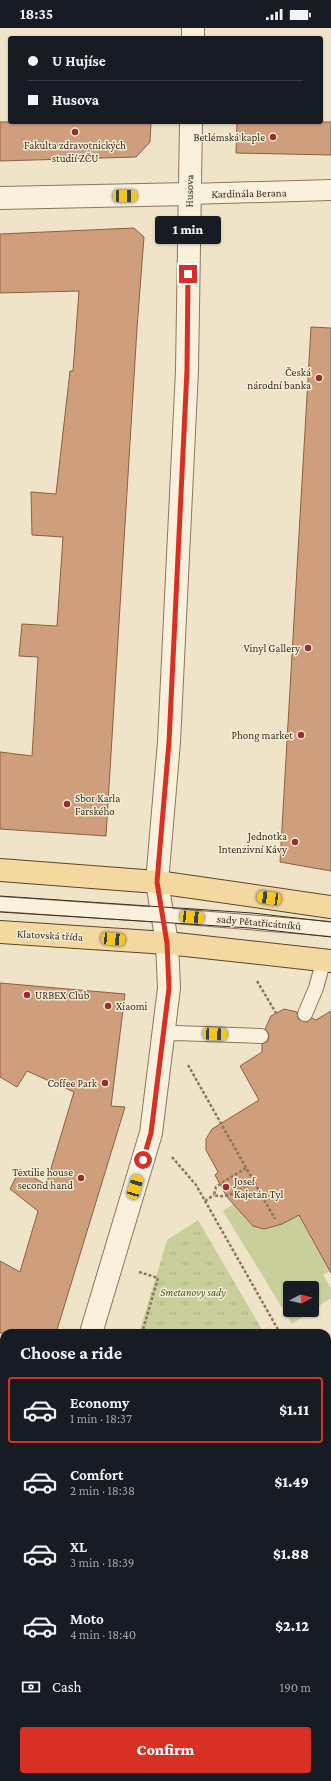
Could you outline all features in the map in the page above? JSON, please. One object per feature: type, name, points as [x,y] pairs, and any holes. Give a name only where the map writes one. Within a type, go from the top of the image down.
[{"type":"main road","points":[[0,870],[157,882]]},
{"type":"main road","name":"sady Pětatřicátníků","points":[[157,882],[331,907]]},
{"type":"main road","name":"Klatovská třída","points":[[0,932],[167,943]]},
{"type":"main road","points":[[167,943],[328,960]]},
{"type":"street","name":"Husova","points":[[157,882],[169,742],[186,386],[191,124]]},
{"type":"street","name":"Kardinála Berana","points":[[0,198],[331,190]]},
{"type":"street","points":[[93,1329],[151,1133],[169,988],[167,943],[157,882]]},
{"type":"lane","points":[[0,904],[162,914]]},
{"type":"lane","name":"sady Pětatřicátníků","points":[[162,914],[288,924],[331,930]]},
{"type":"lane","points":[[305,1014],[328,960]]},
{"type":"lane","points":[[164,1034],[175,1033],[261,1036]]},
{"type":"path","points":[[257,981],[276,1013]]},
{"type":"path","points":[[185,1060],[275,1219]]},
{"type":"path","points":[[151,1133],[196,1185],[278,1329]]},
{"type":"path","points":[[214,1196],[216,1187],[246,1168]]},
{"type":"path","points":[[205,1201],[214,1196],[221,1198],[227,1196],[253,1181]]},
{"type":"path","points":[[138,1272],[158,1278],[143,1329]]},
{"type":"path","points":[[33,1781],[38,1781]]},
{"type":"green space","points":[[235,1203],[243,1215],[256,1227],[269,1227],[299,1215],[330,1271],[323,1275],[331,1288],[331,1298],[319,1306],[319,1281],[283,1281],[283,1309],[223,1211]]},
{"type":"green space","name":"Smetanovy sady","points":[[198,1220],[262,1329],[140,1329],[167,1240]]},
{"type":"green space","points":[[288,1317],[302,1317],[292,1324]]},
{"type":"building","name":"Fakulta zdravotnických studií ZČU","points":[[0,122],[8,122],[8,124],[151,124],[150,142],[136,157],[0,161]]},
{"type":"building","name":"Betlémská kaple","points":[[323,122],[331,122],[331,155],[236,153],[237,124],[323,124]]},
{"type":"building","points":[[134,228],[144,237],[137,328],[106,836],[0,829],[0,752],[32,756],[38,657],[19,656],[22,624],[57,626],[63,537],[32,535],[31,492],[56,494],[70,371],[73,371],[79,291],[0,293],[0,234]]},
{"type":"building","points":[[311,327],[331,328],[331,871],[280,862]]},
{"type":"building","points":[[0,983],[125,994],[111,1106],[125,1107],[57,1329],[0,1329],[0,1261],[20,1272],[38,1211],[10,1189],[20,1169],[46,1185],[74,1092],[27,1071],[17,1087],[0,1077]]},
{"type":"building","points":[[284,1009],[297,1012],[298,1019],[306,1022],[312,1018],[316,1020],[331,1011],[331,1273],[299,1215],[282,1224],[264,1229],[253,1226],[227,1197],[215,1175],[218,1172],[206,1150],[206,1139],[212,1129],[259,1100],[240,1066],[262,1052],[262,1044],[268,1041],[269,1037],[268,1032],[265,1029],[271,1016]]},
{"type":"tram line","points":[[0,896],[252,913],[331,922]]},
{"type":"tram line","points":[[0,912],[250,928],[331,937]]},
{"type":"place","name":"Fakulta zdravotnických studií ZČU","points":[[75,132]]},
{"type":"place","name":"Betlémská kaple","points":[[273,137]]},
{"type":"place","name":"Česká národní banka","points":[[319,378]]},
{"type":"place","name":"Vinyl Gallery","points":[[308,648]]},
{"type":"place","name":"Phong market","points":[[301,735]]},
{"type":"place","name":"Sbor Karla Farského","points":[[67,804]]},
{"type":"place","name":"Jednotka Intenzivní Kávy","points":[[295,842]]},
{"type":"place","name":"URBEX Club","points":[[27,995]]},
{"type":"place","name":"Xiaomi","points":[[108,1006]]},
{"type":"place","name":"Coffee Park","points":[[105,1083]]},
{"type":"place","name":"Textilie house second hand","points":[[81,1178]]},
{"type":"place","name":"Josef Kajetán Tyl","points":[[226,1187]]},
{"type":"route","points":[[143,1160],[151,1133],[169,988],[167,943],[157,882],[169,742],[187,370],[188,274]]}]
